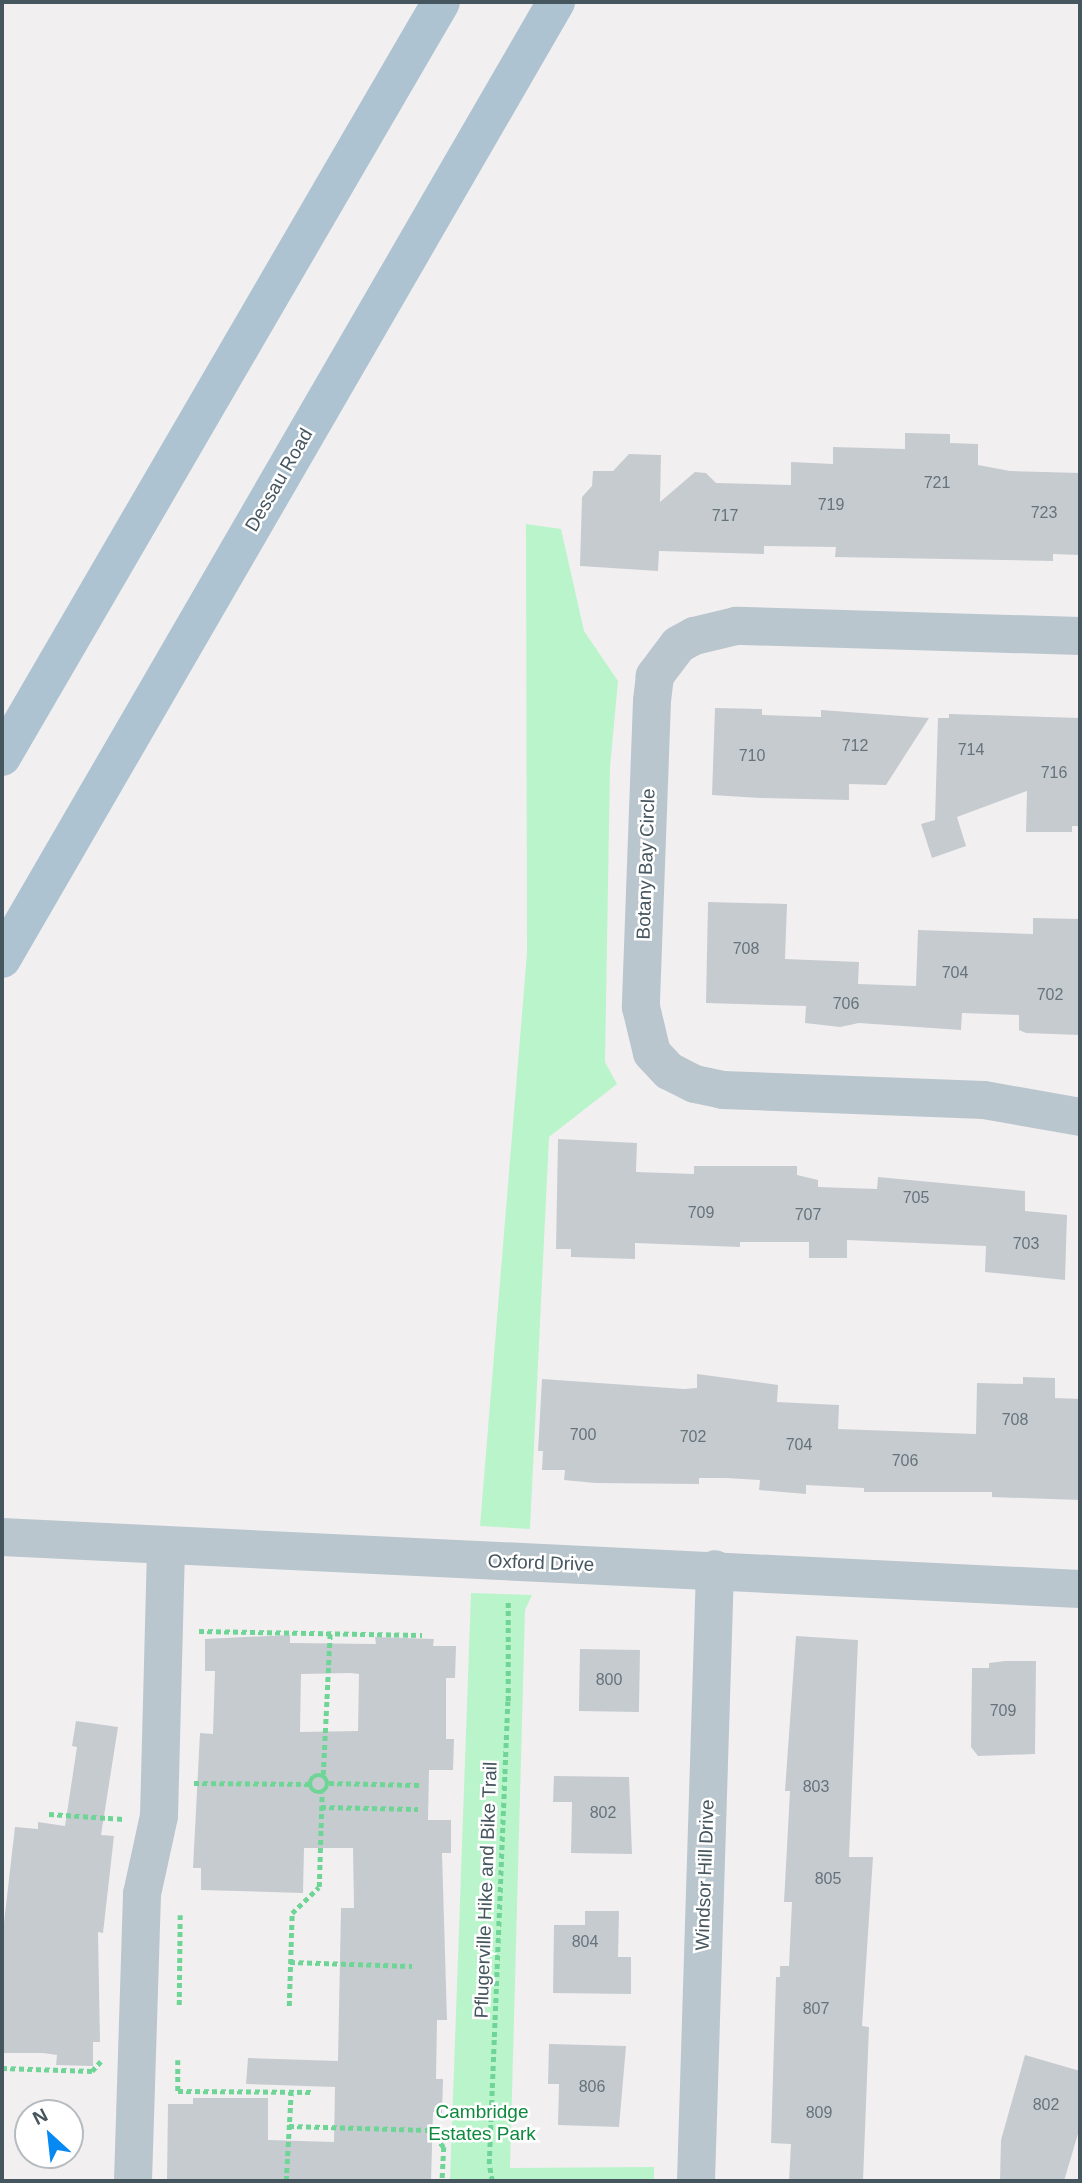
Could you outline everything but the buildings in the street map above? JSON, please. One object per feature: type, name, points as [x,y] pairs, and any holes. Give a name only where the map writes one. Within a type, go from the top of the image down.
[{"type":"main road","points":[[2,757],[441,2]]},
{"type":"main road","name":"Dessau Road","points":[[2,959],[556,2]]},
{"type":"street","name":"Botany Bay Circle","points":[[1080,636],[736,625],[694,636],[678,645],[655,676],[652,701],[641,1007],[652,1053],[669,1071],[695,1084],[723,1090],[984,1100],[1080,1117]]},
{"type":"street","name":"Oxford Drive","points":[[2,1537],[166,1548],[715,1569],[1080,1589]]},
{"type":"street","points":[[133,2181],[142,1894],[159,1816],[166,1548]]},
{"type":"street","name":"Windsor Hill Drive","points":[[696,2181],[715,1569]]},
{"type":"path","name":"Pflugerville Hike and Bike Trail","points":[[492,2181],[489,2164],[508,1701],[508,1600]]},
{"type":"path","points":[[192,1631],[422,1635]]},
{"type":"path","points":[[329,1783],[323,1775],[330,1633]]},
{"type":"path","points":[[310,1784],[314,1776],[323,1775]]},
{"type":"path","points":[[188,1783],[310,1784]]},
{"type":"path","points":[[329,1783],[419,1785]]},
{"type":"path","points":[[289,2006],[292,1913],[319,1886],[322,1793],[329,1783]]},
{"type":"path","points":[[310,1784],[315,1792],[322,1793]]},
{"type":"path","points":[[321,1807],[418,1810]]},
{"type":"path","points":[[49,1814],[128,1820],[126,1832]]},
{"type":"path","points":[[179,2006],[181,1903]]},
{"type":"path","points":[[290,1962],[411,1966]]},
{"type":"path","points":[[2,2068],[92,2071],[110,2051]]},
{"type":"path","points":[[178,2060],[178,2091],[314,2092]]},
{"type":"path","points":[[286,2181],[291,2092]]},
{"type":"path","points":[[289,2126],[430,2130],[444,2147],[442,2181]]},
{"type":"path","points":[[2,2181],[16,2181]]},
{"type":"green space","points":[[526,524],[561,529],[584,631],[618,681],[610,767],[605,1062],[617,1084],[549,1137],[530,1529],[480,1526],[527,953]]},
{"type":"green space","name":"Cambridge Estates Park","points":[[471,1593],[532,1595],[525,1610],[510,2168],[654,2167],[654,2181],[450,2181]]}]
